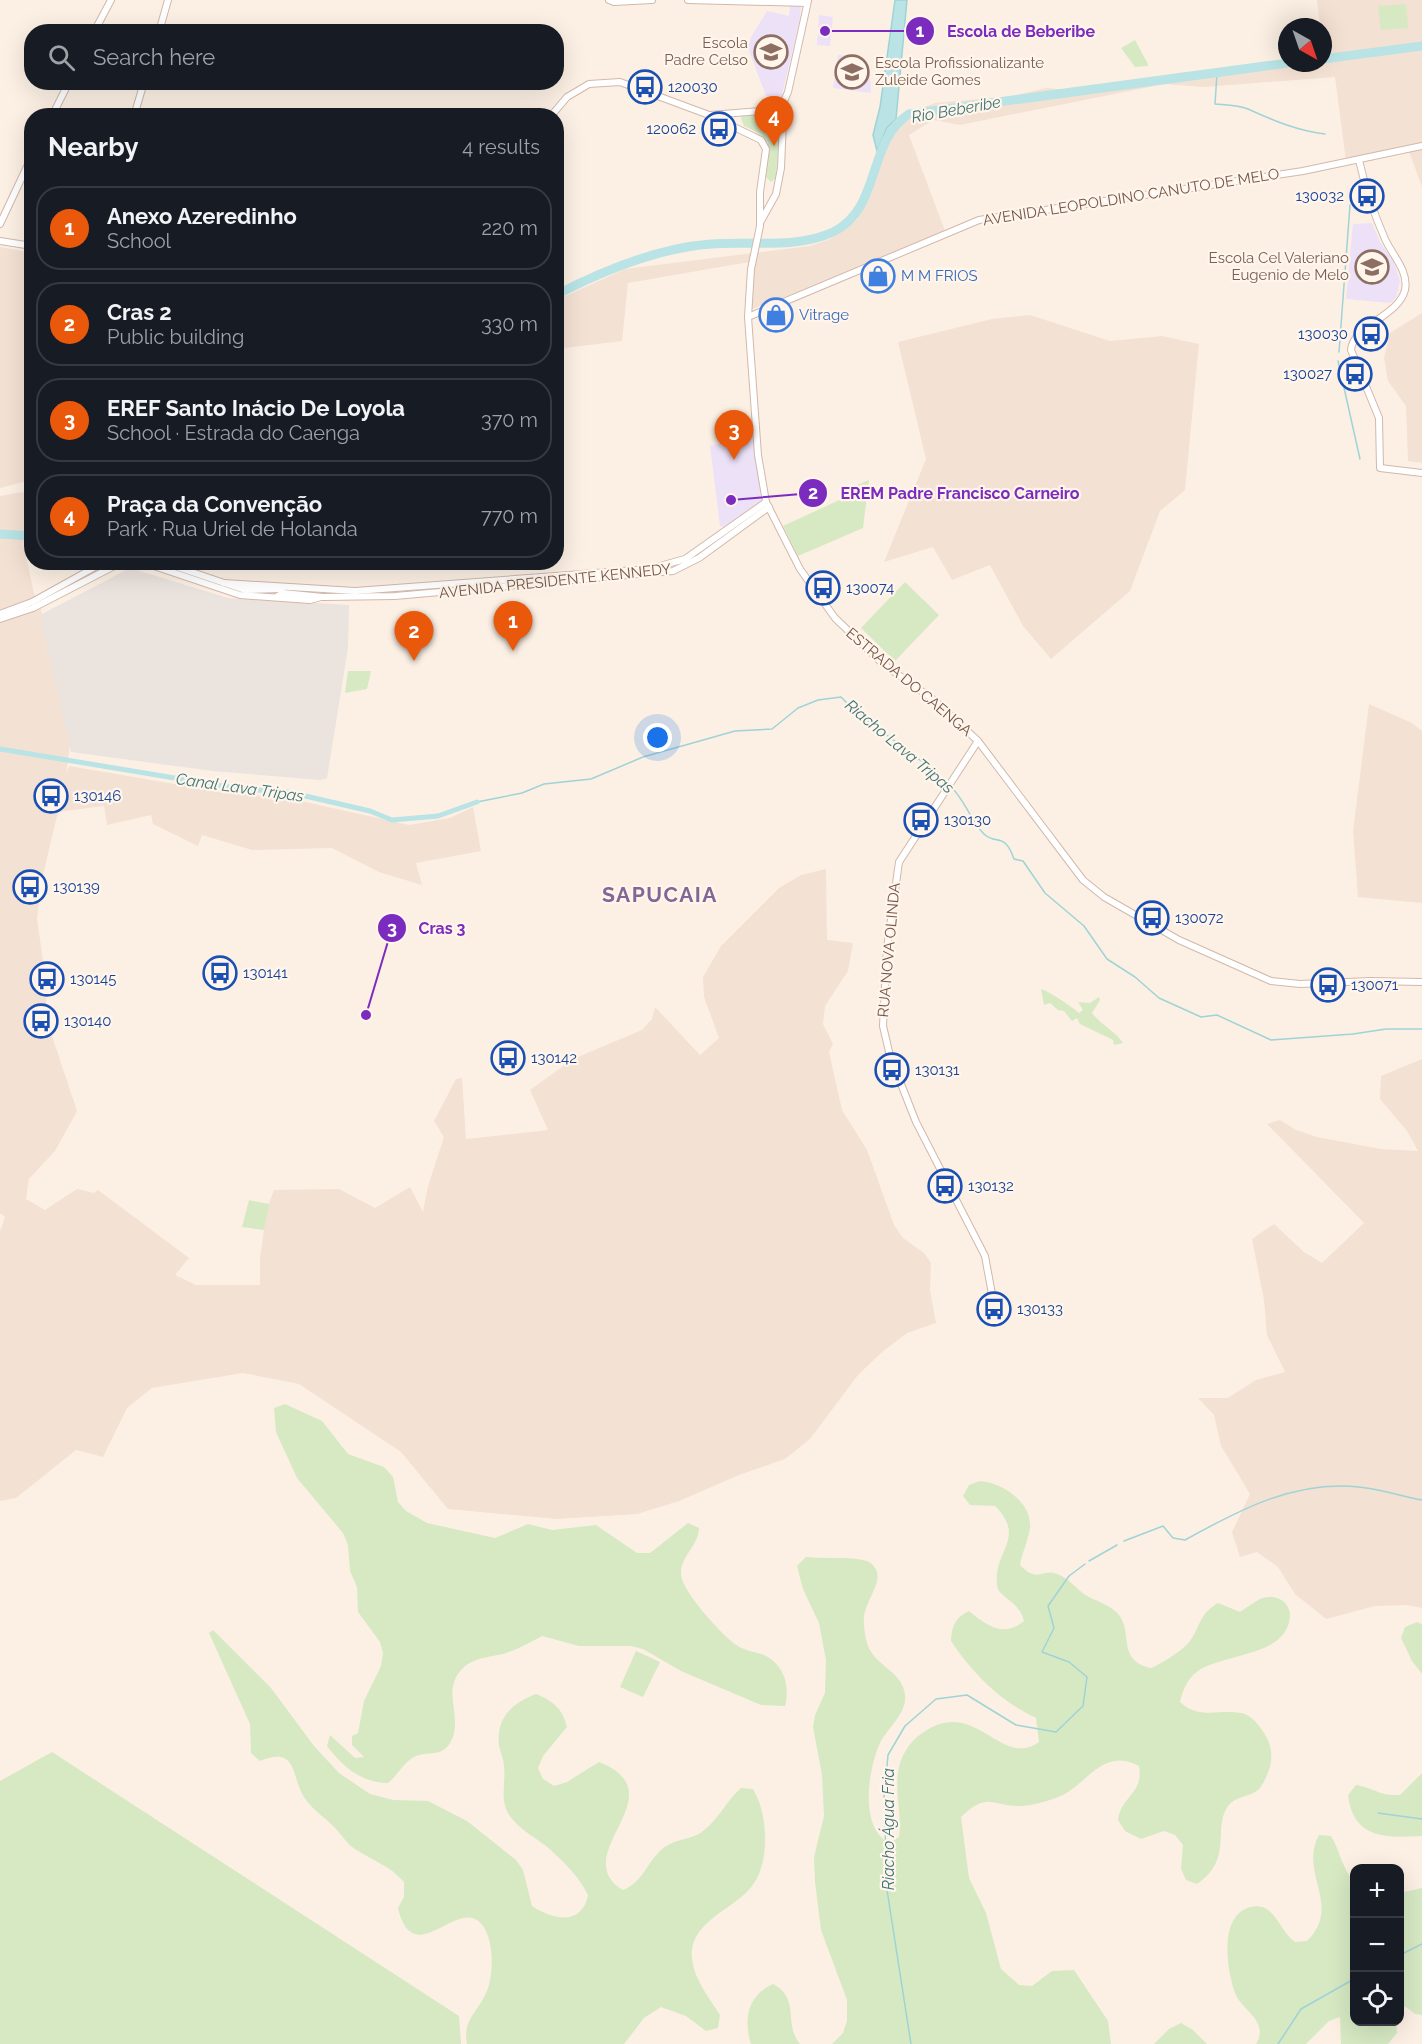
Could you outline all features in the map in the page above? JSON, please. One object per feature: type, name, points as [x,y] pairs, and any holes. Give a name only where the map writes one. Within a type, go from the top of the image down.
[{"type":"main road","points":[[98,24],[111,0]]},
{"type":"main road","points":[[161,24],[168,0]]},
{"type":"main road","points":[[609,0],[614,2],[652,0]]},
{"type":"main road","points":[[688,0],[808,2],[788,92],[784,101],[774,110]]},
{"type":"main road","points":[[558,108],[567,97],[589,84],[620,82],[709,115],[761,140],[766,149],[760,192],[760,221]]},
{"type":"main road","points":[[56,108],[65,90]]},
{"type":"main road","points":[[136,108],[142,90]]},
{"type":"main road","points":[[709,115],[774,110],[780,112],[783,120],[781,168],[776,194],[760,221]]},
{"type":"main road","points":[[734,128],[731,119],[739,112]]},
{"type":"main road","name":"AVENIDA LEOPOLDINO CANUTO DE MELO","points":[[748,317],[979,220],[1359,160],[1422,146]]},
{"type":"main road","points":[[1359,160],[1366,189],[1384,238],[1400,265],[1406,281],[1404,292],[1398,303],[1352,344],[1356,365],[1379,418],[1380,468],[1422,473]]},
{"type":"main road","points":[[0,224],[24,173]]},
{"type":"main road","points":[[760,192],[765,198],[776,194]]},
{"type":"main road","name":"ESTRADA DO CAENGA","points":[[760,221],[754,251],[748,317],[758,455],[767,505],[800,568],[835,618],[883,664],[948,712],[978,741],[1083,880],[1104,897],[1172,937],[1272,981],[1293,984],[1370,981],[1422,982]]},
{"type":"main road","points":[[0,241],[24,245]]},
{"type":"main road","name":"AVENIDA PRESIDENTE KENNEDY","points":[[186,570],[224,583],[355,591],[649,569],[685,559],[767,505]]},
{"type":"main road","name":"AVENIDA PRESIDENTE KENNEDY","points":[[166,570],[240,595],[310,600],[323,597],[435,593],[673,571],[699,558],[767,505]]},
{"type":"main road","points":[[0,614],[32,602],[90,570]]},
{"type":"main road","points":[[0,619],[33,608],[106,570]]},
{"type":"main road","name":"RUA NOVA OLINDA","points":[[978,741],[907,846],[897,870],[887,948],[883,1026],[890,1056],[916,1122],[985,1256],[994,1305]]},
{"type":"shaded area","points":[[1317,0],[1422,0],[1422,187],[1407,146],[1346,161],[1335,77],[1203,87],[1164,84],[960,125],[933,120],[909,135],[945,231],[835,279],[749,310],[755,261],[628,283],[622,341],[564,348],[564,297],[625,269],[810,246],[830,239],[857,219],[863,209],[880,151],[902,115],[935,103],[1013,96],[1046,88],[1070,90],[1185,72],[1227,73],[1261,69],[1278,63],[1278,72],[1332,72],[1332,18],[1319,18]]},
{"type":"shaded area","name":"Escola Padre Celso","points":[[790,6],[801,6],[800,18],[781,99],[766,96],[748,48],[751,37],[767,11],[789,16]]},
{"type":"shaded area","points":[[819,15],[833,17],[830,46],[817,45]]},
{"type":"shaded area","name":"Escola Profissionalizante Zuleide Gomes","points":[[838,55],[854,56],[854,64],[864,65],[870,75],[871,93],[833,88]]},
{"type":"shaded area","name":"Escola Cel Valeriano Eugenio de Melo","points":[[1372,223],[1380,242],[1394,262],[1400,281],[1396,298],[1390,303],[1346,299],[1353,224]]},
{"type":"shaded area","points":[[0,247],[24,251],[24,482],[0,488]]},
{"type":"shaded area","points":[[1422,313],[1422,463],[1408,461],[1406,406],[1388,381],[1384,358],[1390,333]]},
{"type":"shaded area","points":[[1030,315],[1110,341],[1162,336],[1199,344],[1185,490],[1160,511],[1130,591],[1051,659],[1023,626],[990,565],[952,580],[933,547],[884,562],[926,459],[898,342],[992,319]]},
{"type":"shaded area","points":[[754,435],[761,501],[723,527],[720,526],[710,446]]},
{"type":"shaded area","points":[[24,492],[24,570],[29,570],[34,593],[40,605],[70,744],[66,775],[69,766],[222,792],[292,799],[409,825],[450,818],[473,807],[481,851],[416,863],[422,885],[379,872],[332,848],[252,850],[202,835],[198,846],[153,824],[151,815],[107,825],[104,806],[58,812],[43,875],[37,918],[45,975],[47,1021],[77,1111],[55,1151],[29,1179],[26,1199],[45,1210],[77,1189],[94,1193],[98,1190],[189,1258],[175,1275],[196,1285],[260,1285],[260,1258],[267,1209],[274,1190],[339,1189],[375,1208],[410,1187],[423,1212],[428,1186],[444,1137],[434,1121],[456,1079],[462,1078],[466,1139],[548,1130],[530,1090],[573,1059],[642,1030],[652,1019],[655,1007],[700,1055],[719,1038],[704,997],[703,977],[721,946],[779,888],[801,875],[826,869],[827,940],[853,943],[848,971],[825,1006],[823,1024],[833,1044],[829,1052],[842,1110],[867,1150],[894,1225],[903,1238],[924,1253],[931,1263],[930,1290],[936,1323],[907,1333],[881,1353],[858,1375],[810,1439],[785,1459],[739,1475],[679,1501],[637,1514],[557,1519],[448,1509],[401,1452],[299,1384],[243,1373],[152,1388],[127,1408],[103,1457],[76,1450],[16,1498],[0,1501],[0,1231],[5,1217],[0,1213],[0,496]]},
{"type":"shaded area","points":[[126,570],[137,570],[228,598],[349,605],[348,648],[327,778],[321,780],[213,771],[71,752],[40,615]]},
{"type":"shaded area","points":[[1369,704],[1410,722],[1422,731],[1422,903],[1358,897],[1353,831]]},
{"type":"shaded area","points":[[1422,1059],[1422,1608],[1407,1605],[1375,1606],[1326,1619],[1295,1594],[1278,1567],[1257,1552],[1240,1557],[1232,1532],[1250,1494],[1221,1446],[1214,1415],[1198,1398],[1228,1398],[1256,1380],[1285,1372],[1267,1335],[1264,1300],[1252,1239],[1274,1224],[1304,1252],[1322,1263],[1364,1223],[1267,1124],[1280,1120],[1296,1130],[1317,1137],[1381,1149],[1418,1151],[1407,1131],[1380,1099],[1381,1076]]},
{"type":"green space","points":[[1406,4],[1408,28],[1381,30],[1378,6]]},
{"type":"green space","points":[[1135,40],[1148,66],[1135,67],[1121,48]]},
{"type":"green space","points":[[773,112],[780,121],[776,178],[771,182],[766,177],[768,143],[761,134],[744,126],[741,118],[743,115]]},
{"type":"green space","points":[[869,480],[863,528],[798,556],[783,526],[846,497],[847,489]]},
{"type":"green space","points":[[905,582],[939,615],[895,661],[861,628]]},
{"type":"green space","points":[[348,671],[371,671],[367,689],[345,693]]},
{"type":"green space","points":[[1041,989],[1079,1013],[1083,1010],[1078,1002],[1090,1003],[1099,997],[1100,1000],[1092,1013],[1123,1043],[1114,1045],[1113,1040],[1080,1024],[1077,1018],[1072,1021],[1064,1011],[1058,1010],[1050,1003],[1044,1005]]},
{"type":"green space","points":[[249,1200],[269,1204],[264,1230],[242,1227]]},
{"type":"green space","points":[[285,1404],[322,1421],[348,1454],[384,1467],[393,1477],[398,1502],[406,1511],[427,1523],[495,1538],[528,1524],[552,1530],[596,1525],[637,1553],[650,1553],[688,1523],[699,1528],[696,1541],[682,1565],[682,1579],[685,1586],[706,1616],[731,1641],[744,1649],[764,1655],[777,1665],[786,1684],[785,1706],[761,1705],[681,1671],[643,1649],[631,1646],[579,1646],[542,1636],[509,1652],[472,1662],[462,1669],[453,1687],[454,1734],[443,1751],[414,1757],[388,1783],[361,1777],[339,1760],[327,1746],[330,1735],[355,1758],[364,1757],[352,1745],[352,1736],[358,1733],[364,1701],[381,1666],[383,1653],[380,1642],[358,1612],[357,1587],[350,1571],[348,1545],[343,1533],[297,1478],[276,1432],[274,1408]]},
{"type":"green space","points":[[980,1481],[1006,1490],[1021,1502],[1026,1510],[1030,1528],[1020,1565],[1031,1574],[1052,1573],[1061,1576],[1087,1596],[1115,1611],[1124,1626],[1129,1651],[1140,1664],[1151,1668],[1178,1652],[1190,1641],[1207,1612],[1218,1603],[1240,1612],[1257,1600],[1267,1597],[1277,1598],[1284,1602],[1290,1614],[1287,1628],[1279,1639],[1254,1652],[1209,1665],[1198,1671],[1186,1684],[1180,1702],[1194,1711],[1233,1712],[1251,1718],[1268,1740],[1271,1762],[1259,1789],[1236,1799],[1228,1806],[1222,1824],[1219,1854],[1208,1874],[1197,1884],[1186,1880],[1181,1869],[1183,1845],[1175,1835],[1164,1831],[1141,1839],[1125,1831],[1118,1820],[1123,1805],[1135,1789],[1140,1775],[1139,1766],[1126,1761],[1104,1764],[1077,1786],[1056,1798],[1024,1806],[984,1802],[977,1804],[961,1817],[969,1878],[986,1913],[1001,1969],[1019,1985],[1032,1986],[1052,1971],[1074,1970],[1108,2021],[1111,2044],[832,2044],[843,2033],[847,2021],[847,2000],[821,1930],[815,1882],[814,1857],[824,1816],[822,1775],[813,1727],[815,1715],[825,1693],[826,1660],[819,1623],[803,1589],[797,1566],[806,1557],[857,1559],[869,1562],[878,1575],[864,1615],[866,1640],[874,1656],[900,1681],[905,1695],[900,1714],[880,1743],[870,1782],[870,1811],[873,1824],[889,1843],[899,1837],[897,1781],[901,1761],[909,1746],[921,1734],[940,1724],[957,1722],[972,1726],[1012,1747],[1025,1748],[1039,1742],[1036,1718],[999,1695],[969,1665],[951,1641],[955,1623],[969,1611],[996,1628],[1010,1629],[1024,1621],[1018,1608],[1001,1593],[997,1585],[997,1573],[1009,1536],[1004,1517],[995,1506],[970,1505],[963,1496],[969,1485]]},
{"type":"green space","points":[[1417,1622],[1422,1624],[1422,1674],[1412,1661],[1401,1638],[1405,1627]]},
{"type":"green space","points":[[213,1630],[271,1688],[314,1746],[339,1773],[370,1794],[393,1800],[428,1801],[467,1821],[516,1860],[523,1870],[532,1906],[549,1915],[573,1916],[585,1905],[588,1895],[580,1881],[564,1863],[518,1825],[507,1810],[504,1798],[504,1764],[499,1735],[503,1719],[520,1702],[536,1694],[556,1706],[563,1715],[567,1727],[543,1756],[538,1768],[543,1779],[554,1786],[567,1782],[599,1762],[621,1775],[629,1791],[627,1807],[606,1860],[609,1876],[623,1890],[640,1878],[666,1846],[693,1837],[703,1831],[741,1788],[753,1789],[762,1810],[765,1833],[764,1854],[759,1874],[744,1894],[705,1925],[697,1935],[693,1946],[693,1966],[703,1988],[720,2015],[718,2028],[706,2031],[686,2016],[661,2007],[644,2018],[624,2044],[467,2044],[466,2030],[472,2015],[486,1993],[491,1977],[490,1943],[479,1921],[467,1918],[428,1933],[416,1934],[406,1927],[398,1908],[404,1897],[404,1882],[387,1867],[352,1847],[313,1808],[301,1792],[288,1761],[282,1757],[273,1757],[260,1761],[251,1753],[250,1724],[209,1633]]},
{"type":"green space","points":[[636,1651],[660,1662],[643,1697],[620,1687]]},
{"type":"green space","points":[[52,1752],[459,2016],[461,2044],[0,2044],[0,1781]]},
{"type":"green space","points":[[1422,1773],[1422,1836],[1384,1836],[1364,1828],[1357,1820],[1351,1809],[1348,1795],[1356,1785],[1387,1794],[1400,1795]]},
{"type":"green space","points":[[1319,1835],[1331,1836],[1350,1876],[1350,2026],[1396,2026],[1397,2033],[1388,2044],[1341,2044],[1340,2017],[1329,2021],[1306,2044],[1256,2044],[1260,2029],[1235,1993],[1228,1961],[1228,1937],[1236,1917],[1243,1910],[1254,1906],[1265,1908],[1295,1942],[1307,1941],[1317,1928],[1321,1915],[1321,1902],[1313,1862],[1314,1849]]},
{"type":"green space","points":[[1422,1888],[1422,2015],[1415,2014],[1404,2007],[1404,1892]]},
{"type":"green space","points":[[773,1984],[787,1997],[795,2036],[800,2044],[751,2044],[748,2026],[750,2009],[758,1994]]},
{"type":"green space","points":[[1181,2023],[1193,2030],[1207,2044],[1154,2044],[1169,2029]]},
{"type":"water","points":[[895,0],[907,0],[896,119],[887,128],[877,151],[873,135],[880,107]]},
{"type":"waterway","name":"Rio Beberibe","points":[[1332,58],[1422,46]]},
{"type":"waterway","name":"Rio Beberibe","points":[[564,291],[612,269],[671,250],[711,244],[804,241],[833,232],[849,221],[860,207],[886,141],[895,126],[909,114],[1278,64]]},
{"type":"waterway","points":[[1217,73],[1215,104],[1244,108],[1295,128],[1325,134]]},
{"type":"waterway","points":[[1339,352],[1350,205]]},
{"type":"waterway","points":[[1338,361],[1360,459]]},
{"type":"waterway","name":"Rio Beberibe","points":[[0,534],[24,536]]},
{"type":"waterway","name":"Riacho Lava Tripas","points":[[477,802],[522,793],[544,784],[591,779],[643,757],[735,731],[772,729],[798,708],[818,700],[841,697],[856,712],[928,766],[947,784]]},
{"type":"waterway","name":"Canal Lava Tripas","points":[[0,749],[241,789],[288,792],[370,811],[392,820],[438,816],[477,802]]},
{"type":"waterway","name":"Riacho Lava Tripas","points":[[951,787],[984,834],[1004,842],[1014,859],[1023,861],[1045,893],[1084,926],[1107,959],[1135,977],[1159,998],[1201,1017],[1217,1015],[1271,1040],[1353,1034],[1386,1029],[1422,1029]]},
{"type":"waterway","name":"Riacho Água Fria","points":[[1124,1541],[1163,1526],[1173,1538],[1185,1540],[1247,1508],[1312,1488],[1359,1487],[1422,1500]]},
{"type":"waterway","name":"Riacho Água Fria","points":[[1089,1561],[1117,1545]]},
{"type":"waterway","name":"Riacho Água Fria","points":[[911,2044],[887,1890],[884,1797],[888,1755],[905,1726],[936,1699],[967,1695],[1016,1725],[1056,1732],[1083,1706],[1087,1677],[1069,1662],[1042,1652],[1054,1628],[1048,1606],[1069,1576],[1085,1564]]},
{"type":"waterway","points":[[1378,1813],[1422,1819]]},
{"type":"waterway","name":"Riacho Água Fria","points":[[1404,1953],[1422,1944]]},
{"type":"waterway","name":"Riacho Água Fria","points":[[1278,2044],[1301,2009],[1350,1981]]},
{"type":"place","name":"Escola de Beberibe","points":[[825,31]]},
{"type":"place","name":"Escola Padre Celso","points":[[771,52]]},
{"type":"place","name":"Escola Profissionalizante Zuleide Gomes","points":[[852,72]]},
{"type":"place","name":"120030","points":[[645,87]]},
{"type":"place","name":"120062","points":[[719,129]]},
{"type":"place","name":"Praça da Convenção","points":[[774,146]]},
{"type":"place","name":"130032","points":[[1367,196]]},
{"type":"place","name":"Escola Cel Valeriano Eugenio de Melo","points":[[1372,267]]},
{"type":"place","name":"M M FRIOS","points":[[878,276]]},
{"type":"place","name":"Vitrage","points":[[776,315]]},
{"type":"place","name":"130030","points":[[1371,334]]},
{"type":"place","name":"130027","points":[[1355,374]]},
{"type":"place","name":"EREF Santo Inácio De Loyola","points":[[734,460]]},
{"type":"place","name":"EREM Padre Francisco Carneiro","points":[[731,500]]},
{"type":"place","name":"130074","points":[[823,588]]},
{"type":"place","name":"Anexo Azeredinho","points":[[513,651]]},
{"type":"place","name":"Cras 2","points":[[414,661]]},
{"type":"place","name":"130146","points":[[51,796]]},
{"type":"place","name":"130130","points":[[921,820]]},
{"type":"place","name":"130139","points":[[30,887]]},
{"type":"place","name":"130072","points":[[1152,918]]},
{"type":"place","name":"130141","points":[[220,973]]},
{"type":"place","name":"130145","points":[[47,979]]},
{"type":"place","name":"130071","points":[[1328,985]]},
{"type":"place","name":"Cras 3","points":[[366,1015]]},
{"type":"place","name":"130140","points":[[41,1021]]},
{"type":"place","name":"130142","points":[[508,1058]]},
{"type":"place","name":"130131","points":[[892,1070]]},
{"type":"place","name":"130132","points":[[945,1186]]},
{"type":"place","name":"130133","points":[[994,1309]]},
{"type":"district","name":"SAPUCAIA","points":[[660,895]]}]
